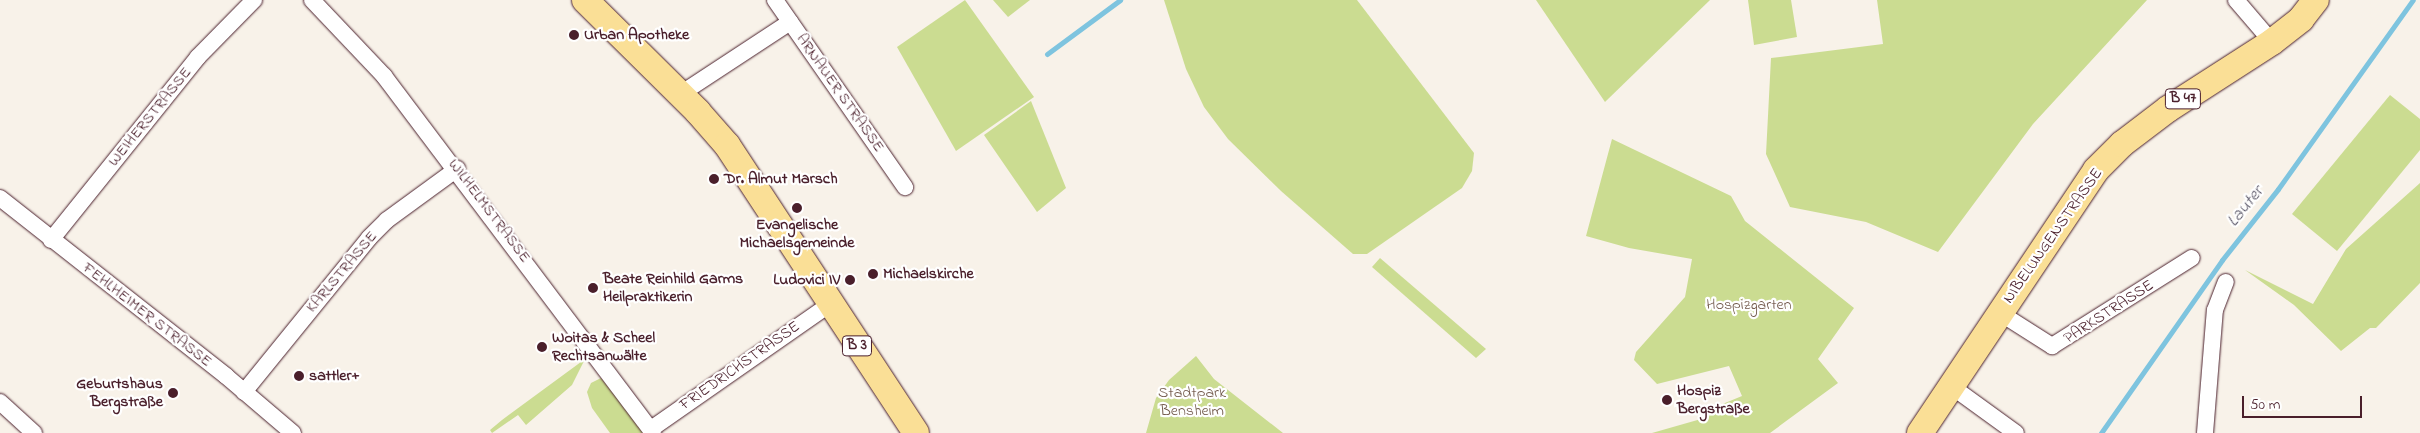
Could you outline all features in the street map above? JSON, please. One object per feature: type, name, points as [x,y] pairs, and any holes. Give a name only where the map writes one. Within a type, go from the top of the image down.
[{"type":"main road","name":"B 3","points":[[585,0],[726,145],[916,433]]},
{"type":"main road","name":"NIBELUNGENSTRASSE","points":[[1920,433],[2078,194],[2122,144],[2168,109],[2272,42],[2301,19],[2316,0]]},
{"type":"street","name":"WEIHERSTRASSE","points":[[51,240],[198,57],[254,0]]},
{"type":"street","name":"WILHELMSTRASSE","points":[[312,0],[384,76],[457,169],[652,431]]},
{"type":"street","name":"ARNAUER STRASSE","points":[[775,0],[905,187]]},
{"type":"street","points":[[2236,0],[2272,42]]},
{"type":"street","points":[[679,95],[790,22]]},
{"type":"street","name":"KARLSTRASSE","points":[[244,392],[369,238],[388,220],[457,169]]},
{"type":"street","name":"FEHLHEIMER STRASSE","points":[[0,198],[293,433]]},
{"type":"street","name":"PARKSTRASSE","points":[[2000,313],[2052,346],[2192,258]]},
{"type":"street","points":[[2205,433],[2215,310],[2226,282]]},
{"type":"street","name":"FRIEDRICHSTRASSE","points":[[652,431],[830,304]]},
{"type":"street","points":[[1951,386],[2016,433]]},
{"type":"street","points":[[0,402],[34,433]]},
{"type":"green space","points":[[965,0],[1034,97],[956,151],[897,47]]},
{"type":"green space","points":[[993,0],[1030,0],[1008,17]]},
{"type":"green space","points":[[1164,0],[1357,0],[1474,153],[1472,171],[1462,188],[1367,254],[1353,254],[1281,191],[1228,139],[1204,107],[1186,69]]},
{"type":"green space","points":[[1536,0],[1710,0],[1605,102]]},
{"type":"green space","points":[[1748,0],[1791,0],[1797,37],[1754,45]]},
{"type":"green space","points":[[1877,0],[2147,0],[2033,124],[1938,252],[1866,222],[1790,207],[1766,154],[1771,58],[1883,44]]},
{"type":"green space","points":[[2390,95],[2420,119],[2420,150],[2337,251],[2292,214]]},
{"type":"green space","points":[[1031,101],[1066,188],[1037,212],[984,135]]},
{"type":"green space","name":"Hospizgarten","points":[[1612,139],[1731,196],[1745,221],[1854,308],[1818,359],[1838,383],[1770,433],[1652,433],[1708,417],[1708,410],[1742,396],[1729,366],[1657,384],[1634,360],[1636,352],[1685,297],[1692,259],[1629,248],[1586,236]]},
{"type":"green space","points":[[2420,183],[2420,283],[2376,328],[2370,328],[2341,351],[2294,305],[2245,270],[2313,304],[2346,249]]},
{"type":"green space","points":[[1380,258],[1486,349],[1476,358],[1372,267]]},
{"type":"green space","name":"Stadtpark Bensheim","points":[[1196,356],[1214,379],[1283,433],[1146,433],[1156,398],[1169,380]]},
{"type":"green space","points":[[585,359],[572,385],[526,425],[518,415],[492,433],[490,430],[502,420]]},
{"type":"green space","points":[[601,378],[645,433],[610,433],[592,408],[587,392],[591,383]]},
{"type":"waterway","points":[[1047,54],[1120,0]]},
{"type":"waterway","name":"Lauter","points":[[2101,433],[2222,260],[2278,189],[2413,0]]},
{"type":"place","name":"Urban Apotheke","points":[[574,35]]},
{"type":"place","name":"Dr. Almut Marsch","points":[[714,179]]},
{"type":"place","name":"Evangelische Michaelsgemeinde","points":[[797,208]]},
{"type":"place","name":"Michaelskirche","points":[[873,274]]},
{"type":"place","name":"Ludovici IV","points":[[850,280]]},
{"type":"place","name":"Beate Reinhild Garms Heilpraktikerin","points":[[593,288]]},
{"type":"place","name":"Woitas & Scheel Rechtsanwälte","points":[[542,347]]},
{"type":"place","name":"sattler+","points":[[299,376]]},
{"type":"place","name":"Geburtshaus Bergstraße","points":[[173,393]]},
{"type":"place","name":"Hospiz Bergstraße","points":[[1667,400]]}]
